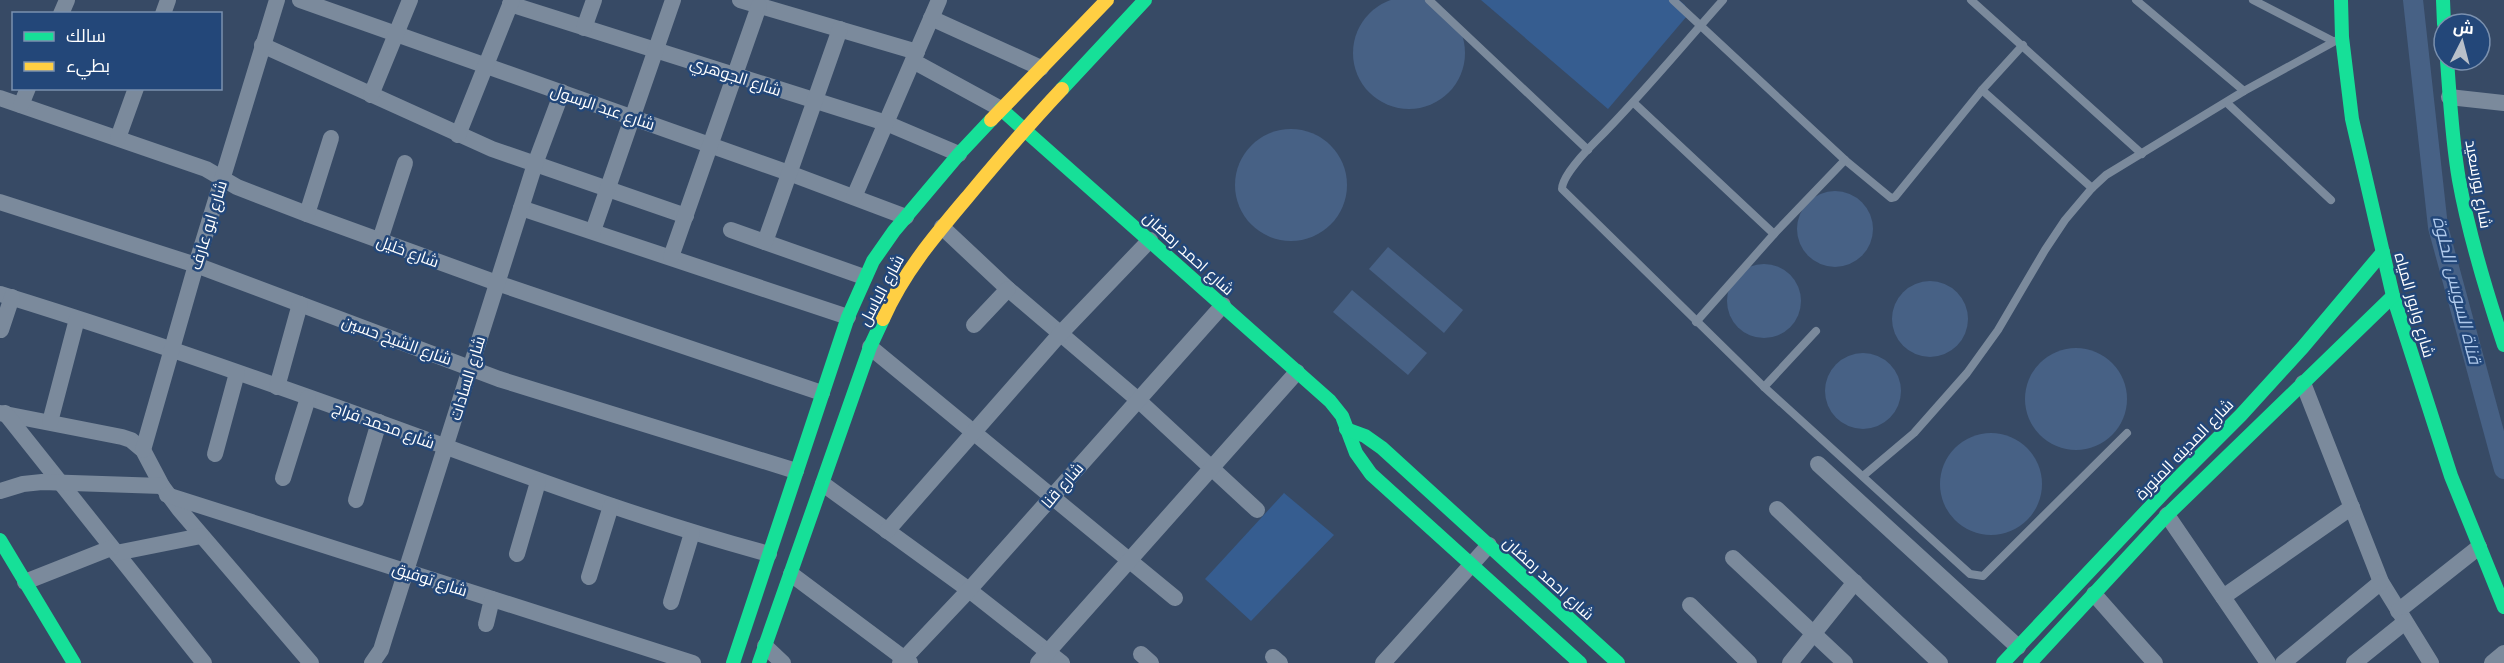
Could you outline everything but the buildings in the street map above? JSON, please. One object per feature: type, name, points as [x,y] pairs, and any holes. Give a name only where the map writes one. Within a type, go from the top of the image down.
[{"type":"main road","name":"شارع الباسل","points":[[759,663],[870,348],[881,321],[903,280],[942,227],[1025,129],[1145,0]]},
{"type":"main road","name":"شارع وابور المياه","points":[[2341,0],[2338,39],[2352,119],[2393,296],[2451,476],[2480,547],[2498,576],[2504,607]]},
{"type":"main road","name":"شارع الباسل","points":[[733,663],[822,393],[864,277],[883,245],[959,154],[1041,68],[1099,2]]},
{"type":"main road","name":"شارع بورسعيد","points":[[2448,72],[2462,196],[2474,246],[2504,342]]},
{"type":"main road","name":"شارع احمد رمضان","points":[[1001,109],[1335,405],[1342,416],[1356,453],[1371,474],[1580,663]]},
{"type":"main road","name":"شارع المدينه المنورة","points":[[2003,663],[2241,415],[2303,347],[2383,252]]},
{"type":"main road","name":"شارع المدينه المنورة","points":[[2030,663],[2168,515],[2393,296]]},
{"type":"main road","name":"شارع احمد رمضان","points":[[1347,429],[1365,436],[1382,448],[1618,663]]},
{"type":"main road","points":[[0,540],[74,663]]},
{"type":"main road","points":[[742,637],[765,646]]},
{"type":"street","name":"شارع ابو عارف","points":[[143,450],[222,177],[277,0]]},
{"type":"street","name":"شارع عبد الرسول","points":[[300,0],[332,5],[396,34],[633,117],[906,217]]},
{"type":"street","points":[[371,95],[410,0]]},
{"type":"street","points":[[584,28],[594,0]]},
{"type":"street","points":[[593,231],[673,0]]},
{"type":"street","points":[[740,0],[840,29],[915,56],[1001,109]]},
{"type":"street","points":[[854,197],[939,0]]},
{"type":"street","points":[[458,135],[511,2]]},
{"type":"street","name":"شارع الجوهري","points":[[511,2],[584,28],[886,123],[959,154]]},
{"type":"street","points":[[671,257],[759,6]]},
{"type":"street","points":[[931,18],[1041,68]]},
{"type":"street","points":[[765,242],[840,29]]},
{"type":"street","points":[[262,45],[458,135],[686,216]]},
{"type":"street","points":[[21,105],[27,90]]},
{"type":"street","points":[[118,138],[135,90]]},
{"type":"street","name":"شارع السادات","points":[[372,663],[381,650],[535,164],[562,93]]},
{"type":"street","points":[[2449,97],[2504,104]]},
{"type":"street","name":"شارع خليل","points":[[0,98],[206,169],[237,187],[497,283],[822,393]]},
{"type":"street","points":[[307,214],[331,138]]},
{"type":"street","points":[[380,240],[405,163]]},
{"type":"street","name":"شارع الشيخ حسين","points":[[0,202],[196,266],[505,381],[796,471]]},
{"type":"street","points":[[521,208],[848,317]]},
{"type":"street","points":[[942,227],[1008,289],[1137,399],[1257,510]]},
{"type":"street","points":[[731,230],[864,277]]},
{"type":"street","points":[[887,531],[1060,334],[1150,240]]},
{"type":"street","points":[[974,325],[1008,289]]},
{"type":"street","points":[[1,330],[6,295]]},
{"type":"street","name":"شارع محمد فراج","points":[[6,295],[277,387],[538,482],[692,533],[769,554]]},
{"type":"street","points":[[277,387],[300,304]]},
{"type":"street","name":"شارع قنا","points":[[905,661],[1223,305]]},
{"type":"street","points":[[50,422],[77,319]]},
{"type":"street","points":[[870,348],[1175,598]]},
{"type":"street","points":[[1043,657],[1297,372]]},
{"type":"street","points":[[215,453],[237,373]]},
{"type":"street","points":[[2303,383],[2381,582],[2431,663]]},
{"type":"street","points":[[283,478],[308,398]]},
{"type":"street","points":[[3,413],[131,440],[143,450],[165,491],[201,536],[311,663]]},
{"type":"street","points":[[3,413],[204,663]]},
{"type":"street","points":[[356,500],[379,423]]},
{"type":"street","points":[[1818,464],[2018,647]]},
{"type":"street","name":"شارع توفيق","points":[[0,490],[23,484],[58,482],[165,491],[693,663]]},
{"type":"street","points":[[517,554],[538,482]]},
{"type":"street","points":[[823,484],[969,590],[1043,657],[1062,663]]},
{"type":"street","points":[[589,577],[611,506]]},
{"type":"street","points":[[2223,597],[2352,507]]},
{"type":"street","points":[[1777,509],[1940,663]]},
{"type":"street","points":[[2168,515],[2268,663]]},
{"type":"street","points":[[671,602],[692,533]]},
{"type":"street","points":[[25,582],[113,551],[201,536]]},
{"type":"street","points":[[1383,663],[1488,545]]},
{"type":"street","points":[[2354,663],[2480,547]]},
{"type":"street","points":[[1733,558],[1845,663]]},
{"type":"street","points":[[791,574],[905,661]]},
{"type":"street","points":[[1790,663],[1855,582]]},
{"type":"street","points":[[2283,663],[2381,582]]},
{"type":"street","points":[[2094,594],[2148,660]]},
{"type":"street","points":[[486,624],[492,599]]},
{"type":"street","points":[[1690,605],[1749,663]]},
{"type":"street","points":[[765,646],[783,663]]},
{"type":"street","points":[[2492,663],[2504,653]]},
{"type":"lane","points":[[1429,0],[1588,150]]},
{"type":"lane","points":[[1673,0],[1886,196],[1895,197],[1982,90],[2023,45]]},
{"type":"lane","points":[[1723,0],[1634,103],[1588,150],[1563,181],[1562,189],[1764,387],[1970,574],[1983,576],[2127,433]]},
{"type":"lane","points":[[1971,0],[2142,154]]},
{"type":"lane","points":[[2136,0],[2244,91]]},
{"type":"lane","points":[[2253,0],[2338,39]]},
{"type":"lane","points":[[1863,476],[1914,433],[1967,373],[1998,330],[2045,250],[2092,188],[2119,166],[2244,91],[2338,39]]},
{"type":"lane","points":[[1982,90],[2092,188]]},
{"type":"lane","points":[[1634,103],[1774,234]]},
{"type":"lane","points":[[2227,103],[2331,200]]},
{"type":"lane","points":[[1696,322],[1774,234],[1845,160]]},
{"type":"lane","points":[[1764,387],[1816,331]]},
{"type":"shaded area","points":[[1395,-1],[1423,-1],[1440,6],[1456,22],[1464,42],[1464,64],[1456,84],[1440,100],[1420,108],[1398,108],[1378,100],[1362,84],[1354,64],[1354,42],[1362,22],[1378,6]]},
{"type":"shaded area","points":[[1481,0],[1679,0],[1685,5],[1687,16],[1608,109]]},
{"type":"shaded area","points":[[1291,129],[1313,133],[1331,145],[1343,163],[1347,185],[1343,207],[1331,225],[1313,237],[1291,241],[1269,237],[1251,225],[1239,207],[1235,185],[1239,163],[1251,145],[1269,133]]},
{"type":"shaded area","points":[[1835,191],[1849,194],[1862,202],[1870,215],[1873,229],[1870,243],[1862,256],[1849,264],[1835,267],[1821,264],[1808,256],[1800,243],[1797,229],[1800,215],[1808,202],[1821,194]]},
{"type":"shaded area","points":[[1388,247],[1463,310],[1444,333],[1369,269]]},
{"type":"shaded area","points":[[1757,264],[1771,264],[1785,270],[1795,280],[1801,294],[1799,315],[1785,332],[1771,338],[1757,338],[1743,332],[1733,322],[1727,308],[1727,294],[1733,280],[1743,270]]},
{"type":"shaded area","points":[[1930,281],[1944,284],[1957,292],[1965,305],[1968,319],[1965,333],[1957,346],[1944,354],[1930,357],[1916,354],[1903,346],[1895,333],[1892,319],[1895,305],[1903,292],[1916,284]]},
{"type":"shaded area","points":[[1352,290],[1427,353],[1408,375],[1333,312]]},
{"type":"shaded area","points":[[2076,348],[2096,352],[2112,363],[2123,379],[2127,399],[2123,419],[2112,435],[2096,446],[2076,450],[2056,446],[2040,435],[2029,419],[2025,399],[2029,379],[2040,363],[2056,352]]},
{"type":"shaded area","points":[[1863,353],[1877,356],[1890,364],[1898,377],[1901,391],[1898,405],[1890,418],[1877,426],[1863,429],[1849,426],[1836,418],[1828,405],[1825,391],[1828,377],[1836,364],[1849,356]]},
{"type":"shaded area","points":[[1991,433],[2011,437],[2027,448],[2038,464],[2042,484],[2038,504],[2027,520],[2011,531],[1991,535],[1971,531],[1955,520],[1944,504],[1940,484],[1944,464],[1955,448],[1971,437]]},
{"type":"shaded area","points":[[1284,493],[1334,535],[1251,621],[1205,579]]},
{"type":"waterway","name":"قناة السويس الحلوة","points":[[2413,0],[2438,227],[2504,469]]},
{"type":"traffic: fast","points":[[1062,89],[1145,0]]},
{"type":"traffic: fast","points":[[2341,0],[2342,37],[2352,119],[2393,296],[2451,476],[2504,607]]},
{"type":"traffic: fast","points":[[2443,0],[2444,12]]},
{"type":"traffic: fast","points":[[2448,72],[2455,150],[2463,201],[2478,263],[2504,345]]},
{"type":"traffic: fast","points":[[1001,109],[1330,401],[1342,416],[1356,453],[1371,474],[1580,663]]},
{"type":"traffic: fast","points":[[733,663],[848,317],[873,261],[894,231],[991,120]]},
{"type":"traffic: fast","points":[[2003,663],[2169,487],[2241,415],[2303,347],[2383,252]]},
{"type":"traffic: fast","points":[[2030,663],[2167,515],[2393,296]]},
{"type":"traffic: fast","points":[[759,663],[870,347],[883,319]]},
{"type":"traffic: fast","points":[[1346,429],[1365,436],[1382,448],[1618,663]]},
{"type":"traffic: fast","points":[[0,540],[74,663]]},
{"type":"traffic: slow","points":[[991,120],[1107,0]]},
{"type":"traffic: slow","points":[[883,319],[891,301],[911,269],[934,238],[1062,89]]}]
